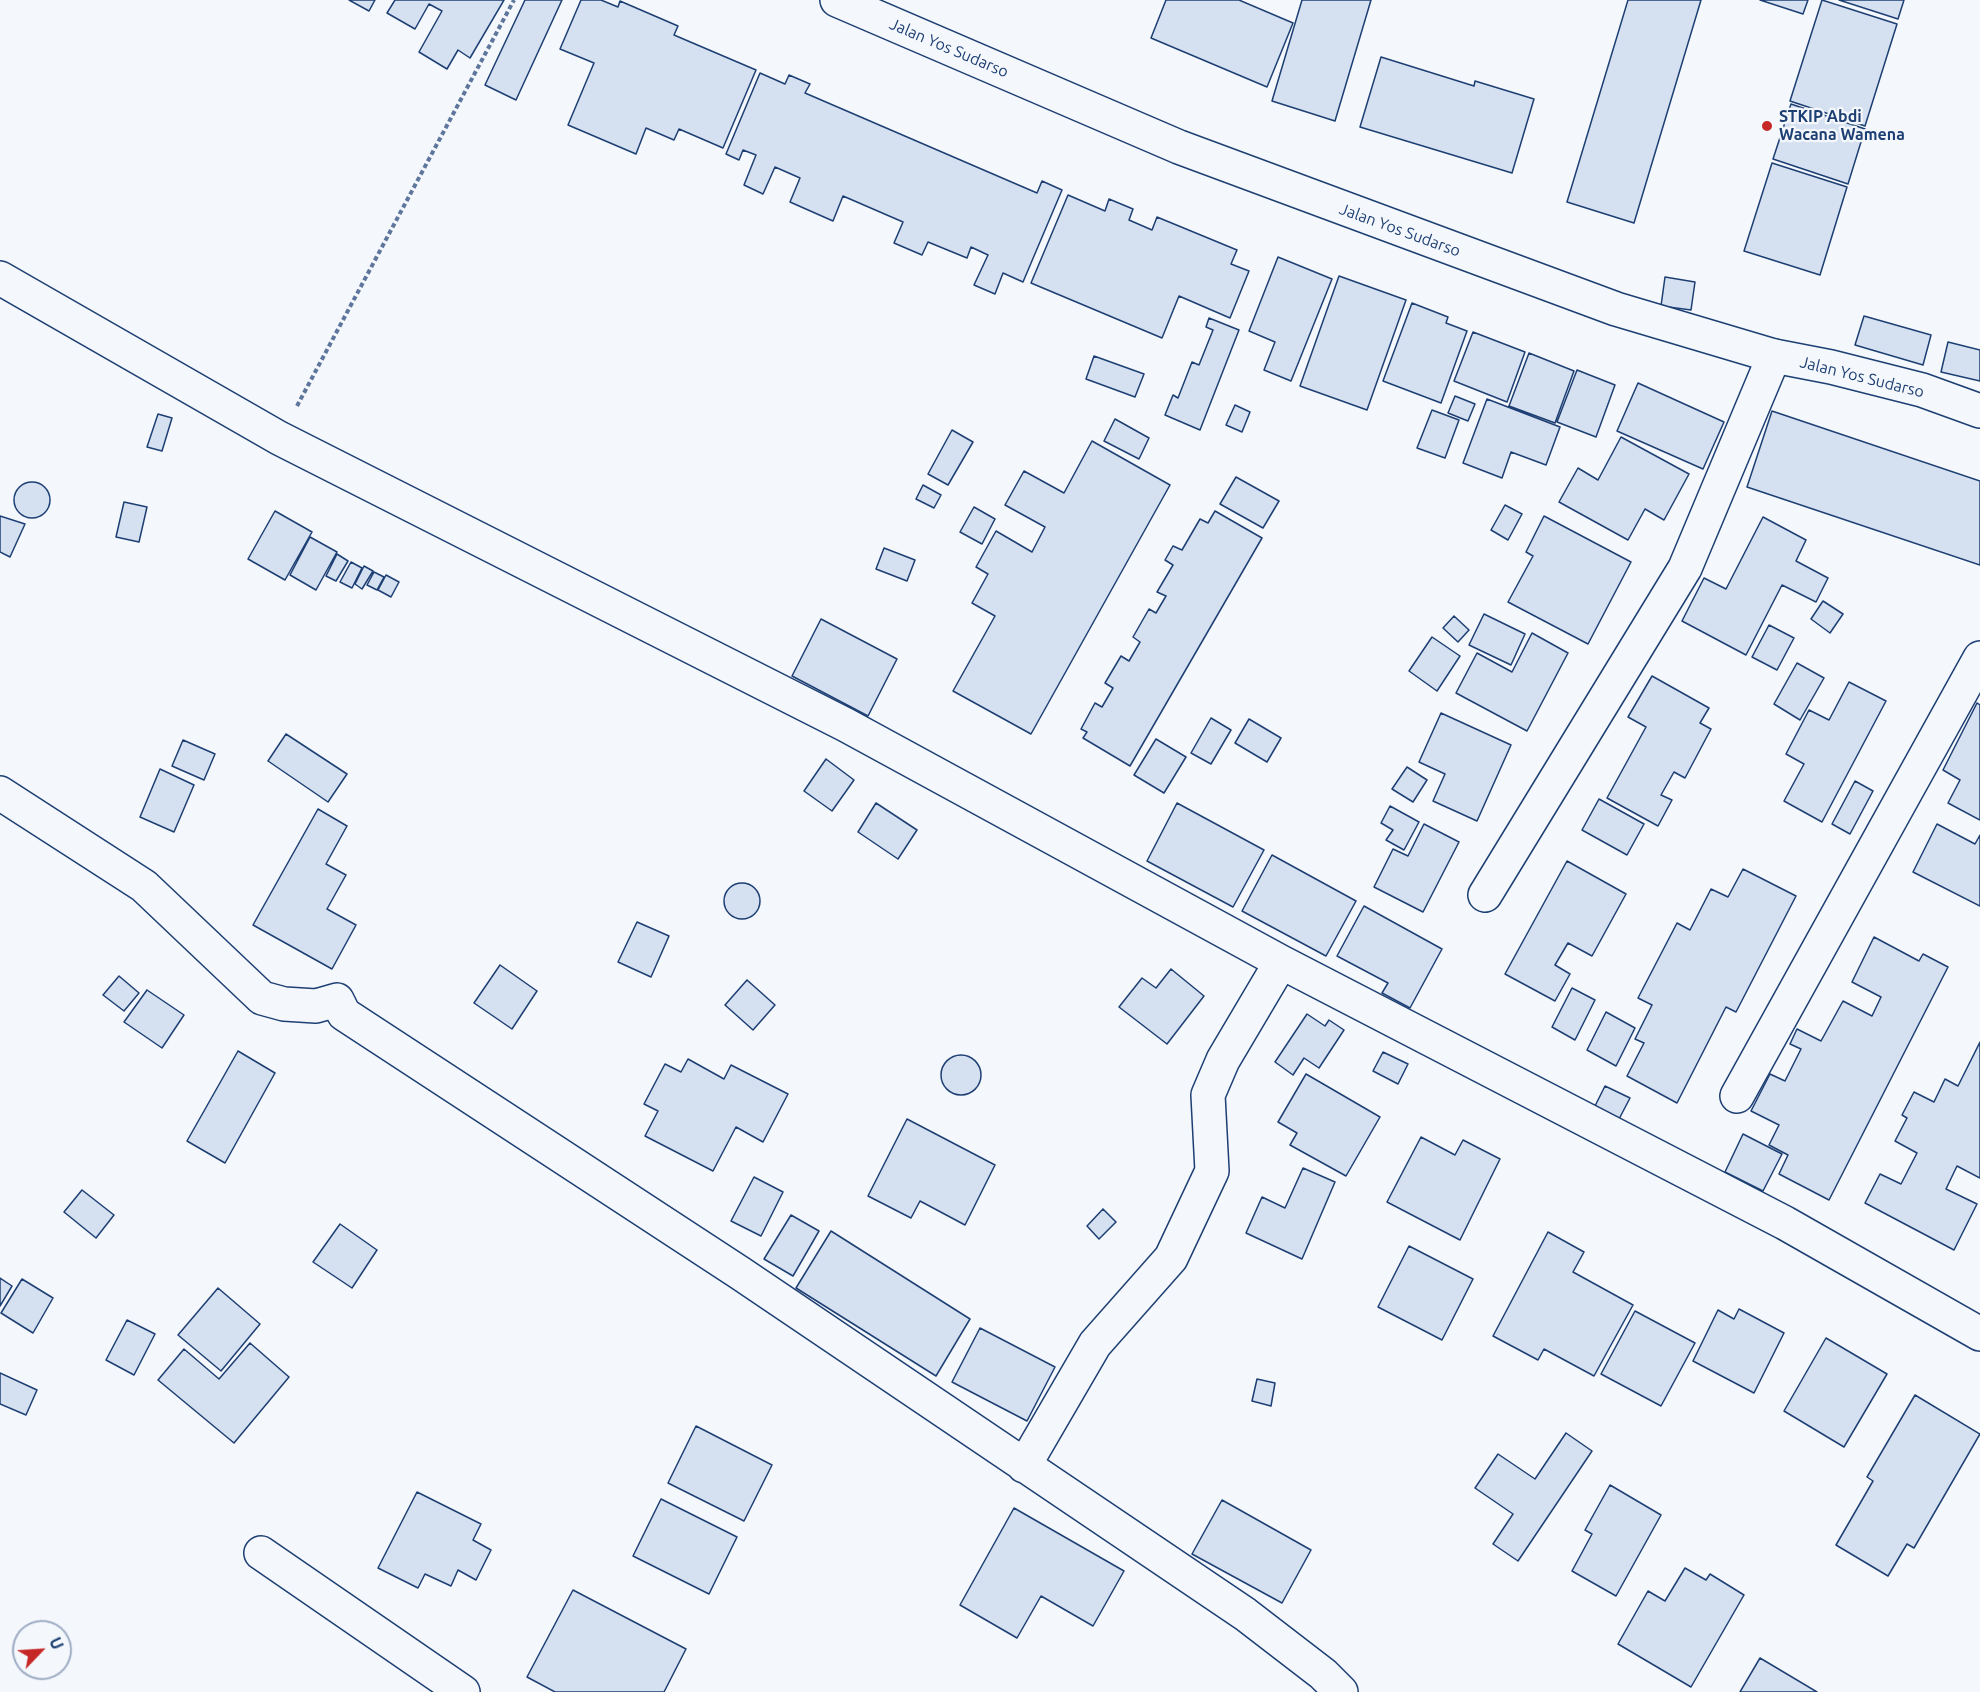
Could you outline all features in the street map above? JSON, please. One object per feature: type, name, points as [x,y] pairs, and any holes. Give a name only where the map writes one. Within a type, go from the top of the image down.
[{"type":"street","name":"Jalan Yos Sudarso","points":[[837,0],[1190,152],[1616,309],[1774,356],[1831,367],[1922,390],[1980,411]]},
{"type":"street","points":[[0,278],[279,438],[846,725],[1281,962],[1785,1223],[1980,1334]]},
{"type":"street","points":[[1485,894],[1685,568],[1774,356]]},
{"type":"street","points":[[1737,1095],[1980,658]]},
{"type":"street","points":[[0,793],[144,886],[262,998],[284,1004],[316,1006],[337,1000],[344,1014],[740,1273],[1245,1614],[1323,1674],[1341,1692]]},
{"type":"street","points":[[1024,1466],[1095,1344],[1171,1257],[1212,1171],[1208,1095],[1223,1060],[1281,962]]},
{"type":"street","points":[[261,1552],[462,1692]]},
{"type":"path","points":[[279,438],[514,0]]},
{"type":"building","points":[[349,0],[375,0],[369,11]]},
{"type":"building","points":[[395,0],[504,0],[470,58],[458,50],[447,69],[419,52],[442,11],[429,4],[415,29],[387,13]]},
{"type":"building","points":[[525,0],[562,0],[516,100],[485,85]]},
{"type":"building","points":[[581,0],[601,0],[618,7],[620,1],[678,26],[674,35],[756,70],[723,148],[679,129],[674,140],[646,128],[636,154],[568,125],[594,63],[560,49]]},
{"type":"building","points":[[1166,0],[1239,0],[1293,23],[1267,87],[1151,38]]},
{"type":"building","points":[[1302,0],[1371,0],[1335,121],[1272,101]]},
{"type":"building","points":[[1628,0],[1701,0],[1634,223],[1567,202]]},
{"type":"building","points":[[1760,0],[1808,0],[1803,14]]},
{"type":"building","points":[[1822,0],[1897,24],[1865,126],[1790,101]]},
{"type":"building","points":[[1839,0],[1904,0],[1898,19]]},
{"type":"building","points":[[1381,57],[1474,86],[1475,81],[1534,99],[1512,173],[1360,127]]},
{"type":"building","points":[[760,73],[785,84],[789,75],[810,84],[805,93],[1037,193],[1042,181],[1062,190],[1023,282],[1003,273],[995,294],[974,285],[988,255],[971,247],[967,258],[928,242],[922,255],[894,243],[903,222],[843,196],[833,221],[790,202],[800,178],[775,167],[763,194],[744,185],[756,155],[743,150],[739,160],[726,154]]},
{"type":"building","points":[[1791,104],[1865,129],[1848,184],[1773,159]]},
{"type":"building","points":[[1772,163],[1847,187],[1820,275],[1744,251]]},
{"type":"building","points":[[1068,195],[1105,211],[1109,199],[1133,209],[1129,220],[1152,230],[1157,217],[1237,250],[1231,264],[1249,271],[1230,318],[1179,296],[1162,338],[1031,283]]},
{"type":"building","points":[[1278,257],[1332,279],[1291,381],[1264,370],[1275,342],[1249,331]]},
{"type":"building","points":[[1339,276],[1406,300],[1367,410],[1300,386]]},
{"type":"building","points":[[1665,277],[1695,282],[1691,310],[1661,306]]},
{"type":"building","points":[[1412,303],[1448,317],[1446,323],[1467,331],[1441,403],[1383,381]]},
{"type":"building","points":[[1864,316],[1931,335],[1923,365],[1855,345]]},
{"type":"building","points":[[1209,318],[1239,330],[1200,430],[1165,415],[1173,395],[1178,398],[1192,362],[1199,365],[1213,330],[1206,327]]},
{"type":"building","points":[[1473,332],[1525,352],[1507,402],[1454,381]]},
{"type":"building","points":[[1948,342],[1980,350],[1980,381],[1941,372]]},
{"type":"building","points":[[1529,353],[1574,371],[1555,423],[1509,406]]},
{"type":"building","points":[[1094,356],[1144,374],[1135,397],[1086,379]]},
{"type":"building","points":[[1577,370],[1615,385],[1596,437],[1557,422]]},
{"type":"building","points":[[1638,383],[1724,422],[1703,469],[1617,431]]},
{"type":"building","points":[[1455,396],[1475,404],[1468,421],[1448,413]]},
{"type":"building","points":[[1487,399],[1560,427],[1546,465],[1511,452],[1502,478],[1463,463]]},
{"type":"building","points":[[1235,405],[1250,412],[1242,432],[1226,425]]},
{"type":"building","points":[[1432,410],[1459,420],[1445,458],[1417,448]]},
{"type":"building","points":[[1772,411],[1980,481],[1980,565],[1747,487]]},
{"type":"building","points":[[158,414],[172,418],[162,451],[147,447]]},
{"type":"building","points":[[1115,419],[1149,438],[1139,459],[1104,441]]},
{"type":"building","points":[[952,430],[973,442],[948,485],[928,474]]},
{"type":"building","points":[[1621,437],[1689,474],[1664,520],[1645,509],[1628,540],[1559,502],[1578,468],[1598,480]]},
{"type":"building","points":[[1092,441],[1170,485],[1031,734],[953,691],[995,616],[972,603],[988,574],[976,567],[996,531],[1032,552],[1045,527],[1005,505],[1024,471],[1064,493]]},
{"type":"building","points":[[1236,477],[1279,501],[1263,528],[1220,504]]},
{"type":"building","points":[[32,482],[45,487],[50,500],[45,513],[32,518],[19,513],[14,500],[19,487]]},
{"type":"building","points":[[923,485],[941,495],[934,508],[916,499]]},
{"type":"building","points":[[124,502],[147,507],[139,542],[116,537]]},
{"type":"building","points":[[1505,505],[1522,514],[1508,540],[1491,530]]},
{"type":"building","points":[[974,507],[995,519],[982,544],[960,532]]},
{"type":"building","points":[[275,511],[312,532],[285,580],[248,559]]},
{"type":"building","points":[[1215,511],[1262,538],[1130,766],[1083,738],[1087,732],[1081,729],[1095,703],[1102,707],[1113,688],[1105,683],[1121,656],[1129,661],[1140,642],[1133,637],[1149,609],[1156,613],[1166,596],[1157,592],[1173,565],[1165,560],[1173,546],[1182,550],[1200,519],[1208,523]]},
{"type":"building","points":[[0,516],[25,524],[10,557],[0,552]]},
{"type":"building","points":[[1544,516],[1631,562],[1588,644],[1508,602],[1533,556],[1526,552]]},
{"type":"building","points":[[1763,517],[1806,540],[1796,561],[1828,578],[1816,602],[1782,585],[1746,655],[1682,621],[1704,578],[1726,589]]},
{"type":"building","points":[[310,537],[337,552],[316,590],[290,575]]},
{"type":"building","points":[[884,548],[915,560],[907,581],[876,569]]},
{"type":"building","points":[[337,554],[348,561],[336,581],[326,576]]},
{"type":"building","points":[[351,562],[362,568],[352,588],[340,582]]},
{"type":"building","points":[[364,566],[373,571],[362,589],[355,584]]},
{"type":"building","points":[[374,572],[384,577],[377,590],[367,585]]},
{"type":"building","points":[[386,575],[399,582],[391,597],[378,590]]},
{"type":"building","points":[[1823,601],[1843,614],[1830,633],[1811,619]]},
{"type":"building","points":[[1484,614],[1525,634],[1511,665],[1469,645]]},
{"type":"building","points":[[1454,616],[1469,630],[1458,642],[1443,628]]},
{"type":"building","points":[[821,619],[897,659],[868,716],[792,676]]},
{"type":"building","points":[[1769,625],[1794,638],[1777,670],[1752,657]]},
{"type":"building","points":[[1532,633],[1568,653],[1527,731],[1456,693],[1477,653],[1512,672]]},
{"type":"building","points":[[1432,637],[1460,656],[1437,691],[1409,671]]},
{"type":"building","points":[[1797,663],[1824,678],[1800,720],[1774,704]]},
{"type":"building","points":[[1652,676],[1709,708],[1700,723],[1711,729],[1685,778],[1674,772],[1661,795],[1672,800],[1658,826],[1607,798],[1646,727],[1628,717]]},
{"type":"building","points":[[1849,682],[1886,701],[1822,822],[1784,801],[1804,764],[1786,754],[1809,710],[1829,720]]},
{"type":"building","points":[[1977,703],[1980,705],[1980,820],[1948,803],[1960,780],[1943,770]]},
{"type":"building","points":[[1441,713],[1511,745],[1477,821],[1433,801],[1445,774],[1419,762]]},
{"type":"building","points":[[1211,718],[1231,730],[1211,764],[1191,753]]},
{"type":"building","points":[[1249,719],[1281,738],[1267,762],[1235,743]]},
{"type":"building","points":[[286,734],[347,774],[328,802],[268,761]]},
{"type":"building","points":[[1156,739],[1186,757],[1164,793],[1134,775]]},
{"type":"building","points":[[183,740],[215,754],[204,780],[172,766]]},
{"type":"building","points":[[826,759],[854,780],[832,811],[804,791]]},
{"type":"building","points":[[1407,767],[1427,780],[1413,802],[1392,789]]},
{"type":"building","points":[[160,769],[194,785],[174,832],[140,817]]},
{"type":"building","points":[[1855,781],[1873,791],[1850,834],[1832,824]]},
{"type":"building","points":[[1599,799],[1644,824],[1627,855],[1582,830]]},
{"type":"building","points":[[876,803],[917,830],[898,859],[858,832]]},
{"type":"building","points":[[1177,803],[1264,850],[1233,907],[1147,861]]},
{"type":"building","points":[[1390,806],[1419,822],[1404,850],[1386,840],[1393,830],[1381,823]]},
{"type":"building","points":[[318,809],[347,826],[326,864],[346,875],[327,909],[356,925],[332,969],[253,925]]},
{"type":"building","points":[[1424,824],[1459,842],[1423,912],[1374,887],[1393,849],[1408,856]]},
{"type":"building","points":[[1937,824],[1975,844],[1980,835],[1980,906],[1913,872]]},
{"type":"building","points":[[1272,855],[1356,901],[1326,956],[1242,911]]},
{"type":"building","points":[[1567,861],[1626,894],[1592,956],[1568,943],[1555,965],[1570,974],[1555,1001],[1505,974]]},
{"type":"building","points":[[1743,869],[1796,896],[1736,1012],[1726,1007],[1677,1103],[1627,1076],[1644,1043],[1635,1039],[1652,1005],[1638,998],[1677,923],[1690,930],[1711,889],[1728,897]]},
{"type":"building","points":[[742,883],[755,888],[760,901],[755,914],[742,919],[729,914],[724,901],[729,888]]},
{"type":"building","points":[[1364,906],[1442,949],[1410,1008],[1382,993],[1388,983],[1337,956]]},
{"type":"building","points":[[637,922],[669,936],[651,977],[618,962]]},
{"type":"building","points":[[1874,937],[1919,961],[1923,954],[1948,967],[1829,1200],[1779,1174],[1788,1155],[1769,1145],[1779,1125],[1751,1111],[1770,1074],[1785,1081],[1801,1049],[1790,1044],[1797,1029],[1821,1041],[1843,1001],[1872,1016],[1881,997],[1852,982]]},
{"type":"building","points":[[500,965],[537,991],[512,1029],[474,1003]]},
{"type":"building","points":[[1171,969],[1204,996],[1167,1044],[1119,1007],[1142,978],[1156,988]]},
{"type":"building","points":[[119,976],[139,993],[124,1011],[103,995]]},
{"type":"building","points":[[747,980],[775,1005],[753,1030],[725,1005]]},
{"type":"building","points":[[1572,988],[1595,1000],[1575,1040],[1552,1027]]},
{"type":"building","points":[[147,990],[184,1015],[162,1048],[124,1022]]},
{"type":"building","points":[[1606,1012],[1635,1028],[1616,1066],[1587,1050]]},
{"type":"building","points":[[1307,1014],[1325,1026],[1329,1020],[1344,1030],[1319,1068],[1304,1058],[1293,1075],[1275,1062]]},
{"type":"building","points":[[1980,1042],[1980,1178],[1957,1166],[1946,1189],[1977,1204],[1954,1250],[1865,1203],[1880,1174],[1901,1184],[1917,1153],[1895,1141],[1907,1118],[1902,1115],[1914,1092],[1934,1102],[1945,1079],[1958,1086]]},
{"type":"building","points":[[238,1051],[275,1073],[225,1163],[187,1141]]},
{"type":"building","points":[[1383,1052],[1408,1064],[1398,1084],[1373,1071]]},
{"type":"building","points":[[961,1055],[969,1056],[975,1061],[980,1067],[980,1083],[975,1089],[969,1094],[961,1095],[953,1094],[947,1089],[942,1083],[941,1075],[942,1067],[947,1061],[953,1056]]},
{"type":"building","points":[[688,1059],[724,1079],[731,1065],[788,1094],[763,1142],[736,1127],[713,1171],[645,1136],[658,1111],[644,1104],[665,1064],[681,1072]]},
{"type":"building","points":[[1306,1074],[1380,1117],[1346,1176],[1290,1145],[1297,1133],[1278,1122]]},
{"type":"building","points":[[1605,1086],[1630,1098],[1618,1121],[1594,1108]]},
{"type":"building","points":[[907,1119],[995,1165],[965,1225],[920,1201],[911,1218],[868,1196]]},
{"type":"building","points":[[1743,1134],[1782,1154],[1763,1191],[1725,1172]]},
{"type":"building","points":[[1421,1137],[1455,1155],[1463,1140],[1500,1159],[1460,1240],[1387,1202]]},
{"type":"building","points":[[1303,1168],[1335,1182],[1302,1259],[1246,1233],[1262,1197],[1285,1208]]},
{"type":"building","points":[[754,1177],[783,1192],[761,1236],[731,1221]]},
{"type":"building","points":[[82,1190],[114,1215],[96,1238],[64,1212]]},
{"type":"building","points":[[1103,1209],[1116,1222],[1099,1239],[1087,1226]]},
{"type":"building","points":[[791,1215],[819,1231],[793,1276],[764,1259]]},
{"type":"building","points":[[340,1224],[377,1250],[352,1288],[313,1262]]},
{"type":"building","points":[[831,1231],[970,1319],[936,1376],[796,1288]]},
{"type":"building","points":[[1548,1232],[1584,1252],[1573,1272],[1633,1305],[1594,1376],[1544,1349],[1538,1360],[1493,1336]]},
{"type":"building","points":[[1409,1246],[1473,1279],[1442,1340],[1378,1307]]},
{"type":"building","points":[[0,1278],[12,1286],[0,1306]]},
{"type":"building","points":[[22,1279],[53,1298],[33,1333],[1,1313]]},
{"type":"building","points":[[218,1288],[260,1324],[221,1371],[178,1335]]},
{"type":"building","points":[[1739,1309],[1784,1333],[1754,1393],[1693,1361],[1718,1310],[1734,1319]]},
{"type":"building","points":[[1635,1311],[1695,1343],[1661,1406],[1601,1374]]},
{"type":"building","points":[[127,1320],[155,1334],[134,1375],[106,1360]]},
{"type":"building","points":[[980,1328],[1055,1367],[1027,1421],[952,1382]]},
{"type":"building","points":[[1826,1338],[1887,1374],[1844,1447],[1784,1411]]},
{"type":"building","points":[[250,1343],[289,1377],[234,1443],[158,1380],[184,1349],[219,1379]]},
{"type":"building","points":[[0,1373],[37,1390],[26,1415],[0,1404]]},
{"type":"building","points":[[1257,1379],[1275,1383],[1271,1406],[1252,1401]]},
{"type":"building","points":[[1915,1395],[1980,1434],[1914,1548],[1907,1544],[1888,1576],[1836,1545],[1873,1481],[1867,1477]]},
{"type":"building","points":[[696,1426],[772,1465],[744,1521],[668,1483]]},
{"type":"building","points":[[1566,1433],[1592,1451],[1518,1561],[1493,1544],[1513,1514],[1475,1488],[1498,1454],[1535,1479]]},
{"type":"building","points":[[1610,1485],[1661,1515],[1616,1596],[1572,1571],[1592,1534],[1585,1530]]},
{"type":"building","points":[[417,1492],[481,1524],[473,1540],[491,1550],[476,1580],[458,1570],[451,1586],[425,1574],[418,1588],[378,1568]]},
{"type":"building","points":[[661,1499],[737,1537],[709,1594],[633,1556]]},
{"type":"building","points":[[1222,1500],[1311,1550],[1282,1603],[1192,1554]]},
{"type":"building","points":[[1014,1508],[1124,1571],[1093,1626],[1041,1596],[1017,1638],[960,1605]]},
{"type":"building","points":[[1685,1568],[1706,1580],[1710,1574],[1744,1595],[1691,1687],[1618,1644],[1648,1591],[1665,1601]]},
{"type":"building","points":[[573,1590],[686,1649],[664,1692],[555,1692],[527,1677]]},
{"type":"building","points":[[1760,1658],[1817,1692],[1740,1692]]},
{"type":"place","name":"STKIP Abdi Wacana Wamena","points":[[1767,126]]}]
